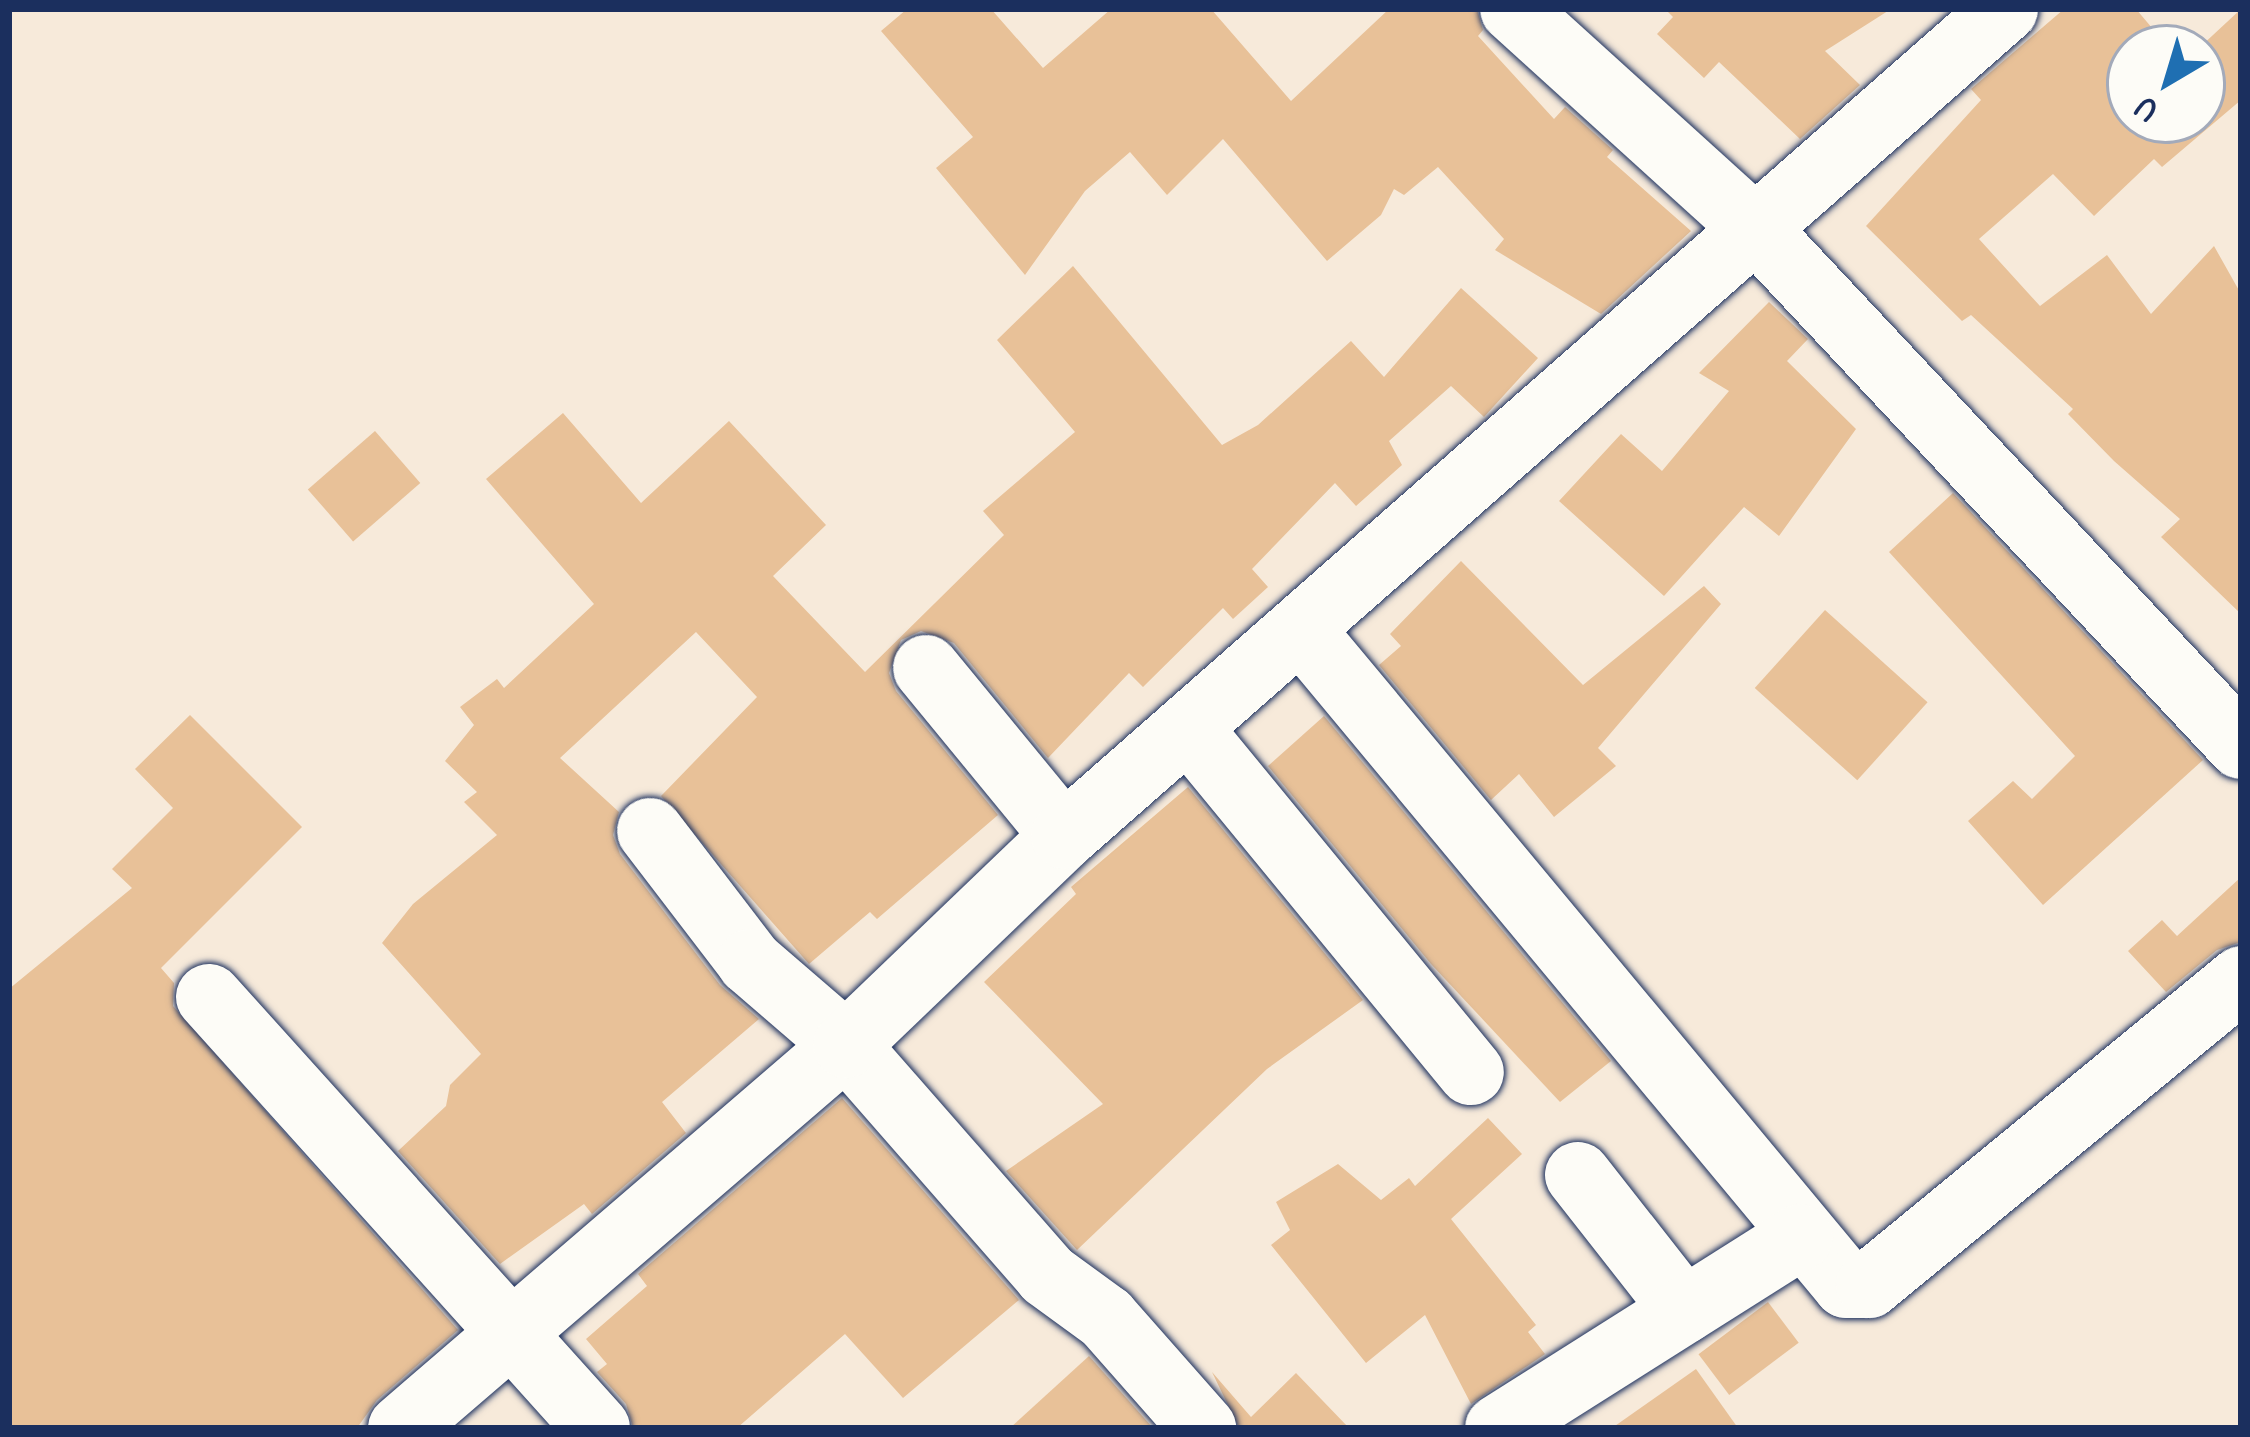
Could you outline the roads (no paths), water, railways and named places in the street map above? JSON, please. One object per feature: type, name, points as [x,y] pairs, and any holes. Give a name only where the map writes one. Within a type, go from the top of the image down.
[{"type":"street","points":[[1513,9],[1758,230],[2241,746]]},
{"type":"street","points":[[401,1428],[846,1045],[1064,836],[1304,632],[2005,9]]},
{"type":"street","points":[[1304,632],[1800,1237],[1846,1286],[1870,1285],[2241,979]]},
{"type":"street","points":[[926,668],[1064,836]]},
{"type":"street","points":[[1189,729],[1471,1072]]},
{"type":"street","points":[[650,831],[750,962],[846,1045],[1047,1275],[1106,1318],[1203,1428]]},
{"type":"street","points":[[209,997],[597,1428]]},
{"type":"street","points":[[1578,1175],[1684,1310]]},
{"type":"street","points":[[1498,1428],[1800,1237]]}]
